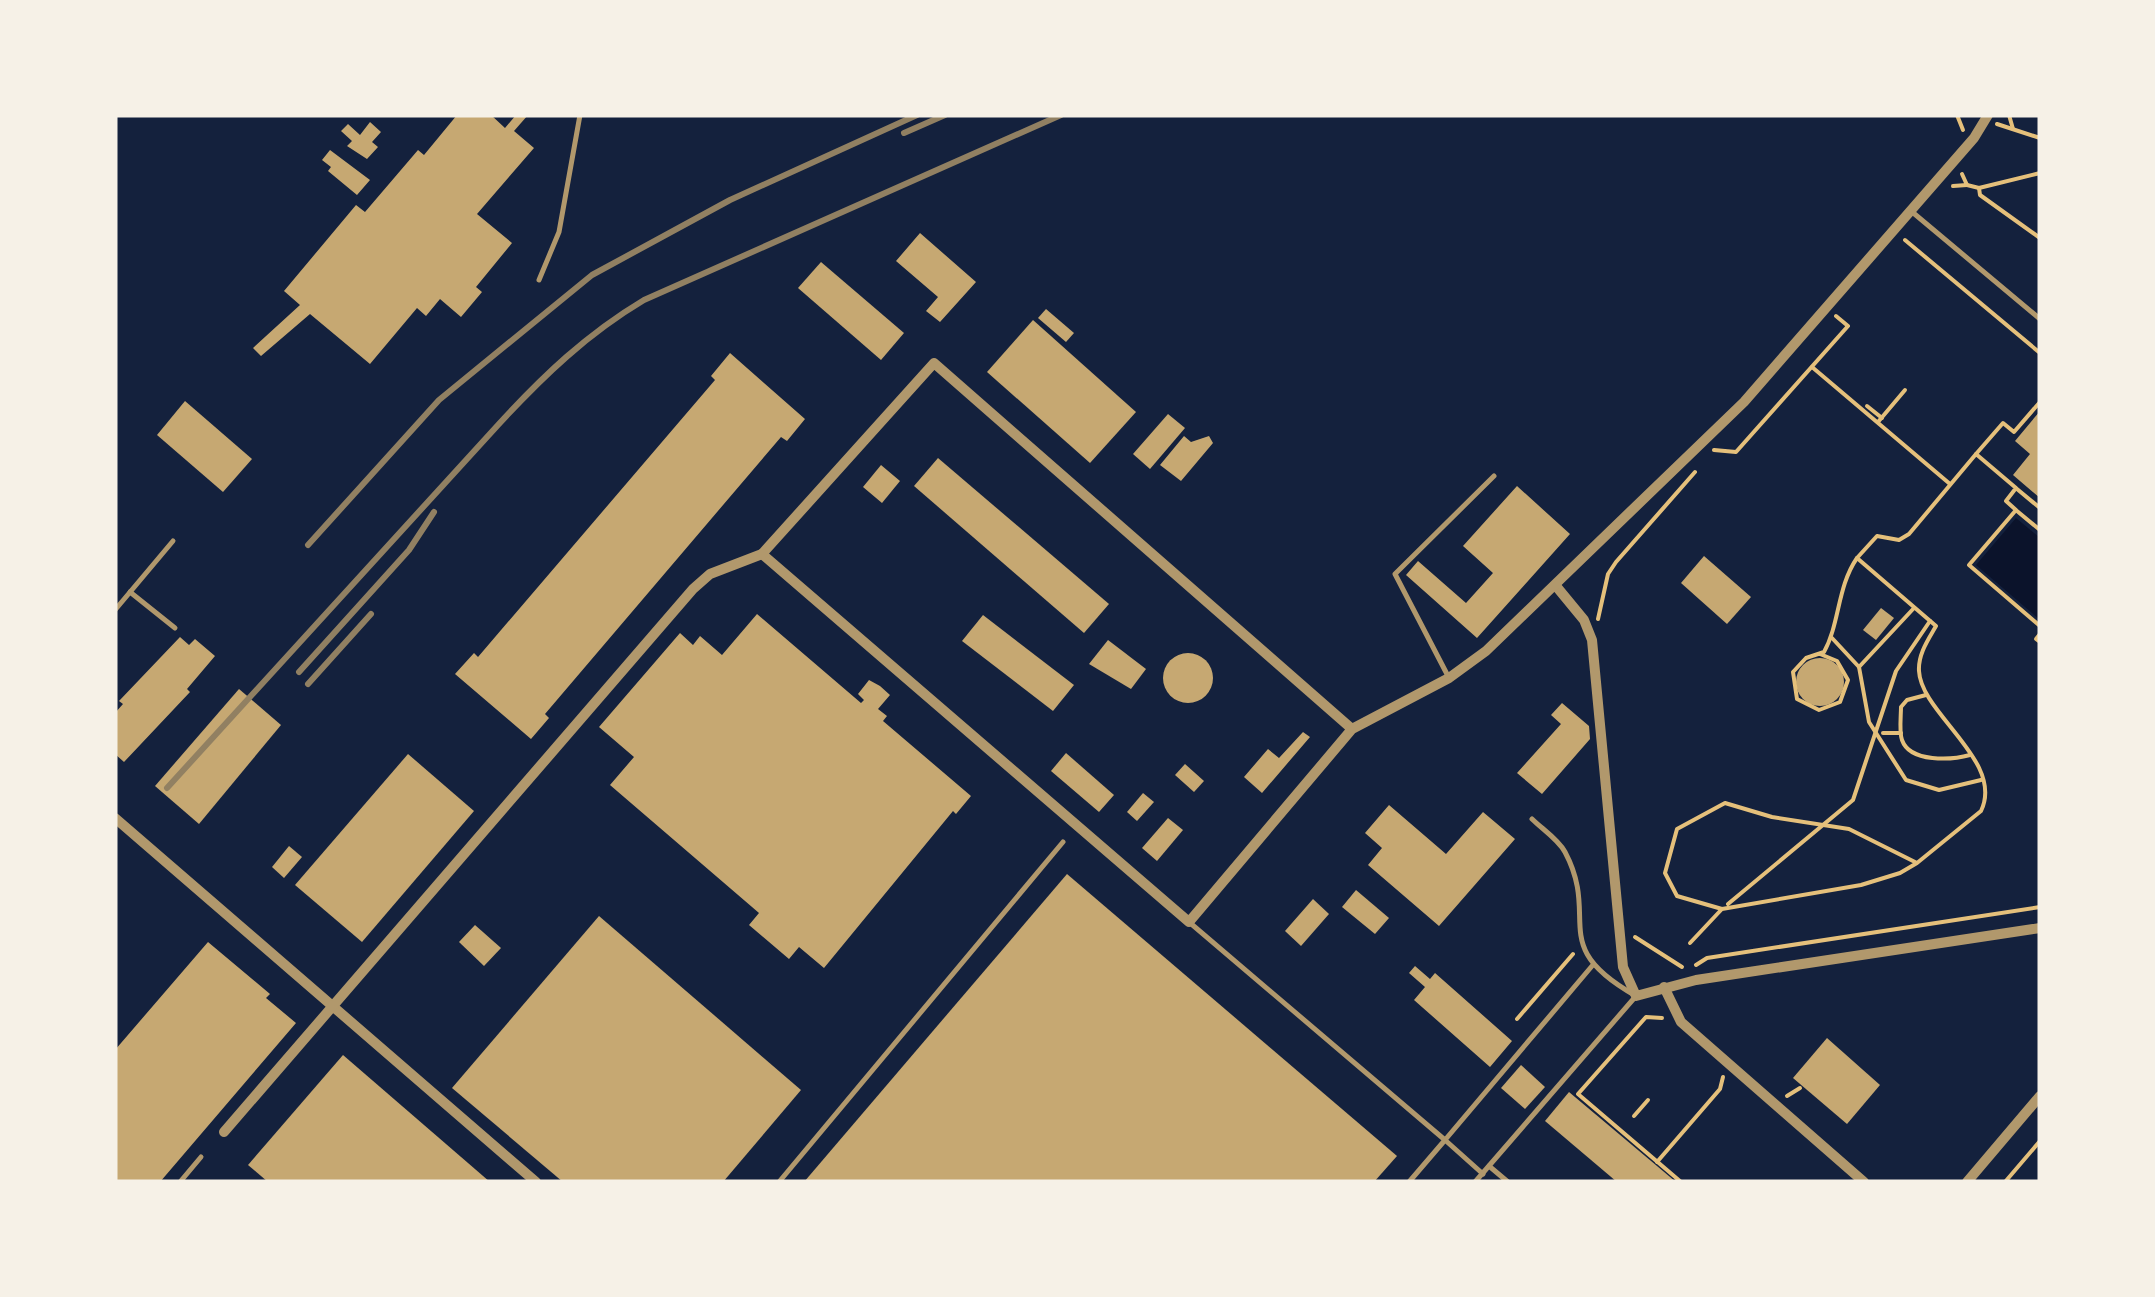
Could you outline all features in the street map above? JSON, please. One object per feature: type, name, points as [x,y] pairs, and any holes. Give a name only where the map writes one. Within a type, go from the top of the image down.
[{"type":"street","points":[[762,554],[1188,922],[1352,729],[1449,678],[1556,586],[1744,402],[1914,214],[1988,115]]},
{"type":"street","points":[[224,1132],[693,590],[710,574],[762,554],[934,363],[1352,729]]},
{"type":"street","points":[[1556,586],[1588,628],[1603,732],[1623,967],[1636,996],[1664,987],[2040,928]]},
{"type":"street","points":[[115,818],[536,1182]]},
{"type":"street","points":[[1664,987],[1681,1022],[1864,1182]]},
{"type":"street","points":[[1967,1182],[2040,1096]]},
{"type":"lane","points":[[540,280],[559,232],[580,115]]},
{"type":"lane","points":[[1914,214],[2040,319]]},
{"type":"lane","points":[[1449,678],[1396,574],[1494,476]]},
{"type":"lane","points":[[115,610],[173,541]]},
{"type":"lane","points":[[130,592],[175,628]]},
{"type":"lane","points":[[1475,1182],[1636,996],[1592,966],[1582,944],[1563,848],[1532,819]]},
{"type":"lane","points":[[779,1182],[1063,842]]},
{"type":"lane","points":[[1188,922],[1482,1174]]},
{"type":"lane","points":[[1409,1182],[1592,966]]},
{"type":"lane","points":[[180,1182],[201,1158]]},
{"type":"lane","points":[[1489,1166],[1508,1182]]},
{"type":"path","points":[[2009,115],[2013,128]]},
{"type":"path","points":[[1998,124],[2040,138]]},
{"type":"path","points":[[1960,168],[1967,185]]},
{"type":"path","points":[[1944,186],[1979,188],[2040,172]]},
{"type":"path","points":[[1979,188],[1980,195],[2038,233]]},
{"type":"path","points":[[1914,214],[1901,237],[2040,353]]},
{"type":"path","points":[[1588,628],[1599,618],[1608,574],[1640,532],[1715,450],[1736,452],[1848,326],[1834,314],[1838,308]]},
{"type":"path","points":[[1812,367],[1880,420],[1950,484]]},
{"type":"path","points":[[1880,420],[1905,390]]},
{"type":"path","points":[[1820,654],[1837,660],[1848,680],[1840,702],[1819,710],[1797,698],[1792,680],[1801,661],[1820,654],[1832,638],[1836,606],[1857,558],[1877,536],[1899,540],[1909,534],[2003,423],[2014,432],[2040,402]]},
{"type":"path","points":[[1867,406],[1880,420]]},
{"type":"path","points":[[1976,454],[2040,508]]},
{"type":"path","points":[[2016,488],[2006,501],[2040,530]]},
{"type":"path","points":[[2016,510],[1969,565],[2040,626]]},
{"type":"path","points":[[1857,558],[1936,626],[1919,668],[1926,695],[1951,722],[1981,780],[1986,795],[1981,812],[1917,863],[1860,885],[1722,908],[1682,900],[1666,882],[1671,841],[1682,825],[1729,802],[1772,817],[1858,833],[1917,863]]},
{"type":"path","points":[[1859,667],[1915,608]]},
{"type":"path","points":[[1690,943],[1722,908],[1846,808],[1859,789],[1896,671],[1930,621]]},
{"type":"path","points":[[2040,634],[2036,639],[2040,642]]},
{"type":"path","points":[[1832,638],[1859,667],[1865,712],[1891,762],[1916,786],[1939,790],[1981,780]]},
{"type":"path","points":[[1926,695],[1903,702],[1901,733],[1913,753],[1947,761],[1970,755]]},
{"type":"path","points":[[1883,733],[1901,733]]},
{"type":"path","points":[[1622,930],[1682,968],[1707,958],[2040,907]]},
{"type":"path","points":[[1517,1019],[1582,944]]},
{"type":"path","points":[[1681,1022],[1674,1029],[1656,1016],[1646,1017],[1578,1094],[1681,1182]]},
{"type":"path","points":[[1658,1162],[1720,1089],[1722,1070]]},
{"type":"path","points":[[1634,1116],[1648,1100]]},
{"type":"path","points":[[2005,1182],[2040,1141]]},
{"type":"water","points":[[2016,518],[2040,538],[2040,620],[1976,565]]},
{"type":"building","points":[[457,115],[491,115],[505,128],[516,115],[528,115],[514,131],[534,148],[477,214],[512,243],[476,287],[482,292],[461,317],[440,299],[426,316],[417,308],[370,364],[310,314],[261,356],[253,348],[300,305],[284,291],[356,205],[365,212],[418,150],[424,155]]},
{"type":"building","points":[[370,122],[381,132],[372,142],[378,147],[367,159],[347,146],[352,141],[341,131],[348,124],[360,135]]},
{"type":"building","points":[[330,150],[370,180],[357,195],[328,171],[331,167],[322,160]]},
{"type":"building","points":[[920,233],[976,282],[940,322],[926,311],[938,297],[896,261]]},
{"type":"building","points":[[821,262],[904,333],[881,360],[798,288]]},
{"type":"building","points":[[1046,309],[1074,333],[1066,342],[1038,318]]},
{"type":"building","points":[[1033,320],[1136,412],[1090,463],[987,372]]},
{"type":"building","points":[[730,353],[805,419],[787,441],[781,437],[545,714],[549,718],[531,739],[455,674],[474,653],[478,657],[715,380],[711,376]]},
{"type":"building","points":[[185,401],[252,459],[223,492],[157,435]]},
{"type":"building","points":[[2040,411],[2040,498],[2013,475],[2030,454],[2015,441]]},
{"type":"building","points":[[1168,414],[1185,428],[1150,469],[1133,454]]},
{"type":"building","points":[[1184,436],[1191,442],[1209,436],[1213,443],[1181,481],[1160,465]]},
{"type":"building","points":[[938,458],[1109,604],[1084,633],[914,486]]},
{"type":"building","points":[[881,465],[900,481],[882,503],[863,487]]},
{"type":"building","points":[[1517,486],[1570,534],[1477,638],[1406,575],[1418,561],[1466,603],[1493,573],[1463,546]]},
{"type":"building","points":[[1704,556],[1751,597],[1727,624],[1681,583]]},
{"type":"building","points":[[1881,608],[1894,618],[1876,640],[1863,630]]},
{"type":"building","points":[[757,614],[861,703],[864,700],[858,694],[869,680],[880,686],[890,695],[878,709],[887,716],[883,721],[971,796],[956,814],[953,811],[824,968],[799,947],[789,959],[749,925],[759,913],[610,785],[634,757],[599,727],[680,633],[693,645],[700,636],[722,655]]},
{"type":"building","points":[[983,615],[1074,685],[1053,711],[962,641]]},
{"type":"building","points":[[180,637],[189,645],[195,639],[215,656],[187,689],[190,692],[124,762],[115,754],[115,713],[123,704],[119,701]]},
{"type":"building","points":[[1108,640],[1146,669],[1131,689],[1089,664]]},
{"type":"building","points":[[1188,653],[1206,660],[1213,678],[1206,696],[1188,703],[1170,696],[1163,678],[1170,660]]},
{"type":"building","points":[[1820,658],[1837,665],[1844,682],[1837,699],[1820,706],[1803,699],[1796,682],[1803,665]]},
{"type":"building","points":[[239,689],[281,725],[199,824],[155,786]]},
{"type":"building","points":[[1562,703],[1589,726],[1590,739],[1542,794],[1517,773],[1561,724],[1551,715]]},
{"type":"building","points":[[1303,732],[1310,737],[1262,793],[1244,777],[1268,749],[1279,758]]},
{"type":"building","points":[[1066,753],[1114,795],[1099,812],[1051,771]]},
{"type":"building","points":[[408,754],[474,811],[362,942],[295,885]]},
{"type":"building","points":[[1185,764],[1204,781],[1194,792],[1175,775]]},
{"type":"building","points":[[1143,793],[1154,802],[1137,821],[1127,812]]},
{"type":"building","points":[[1389,805],[1446,854],[1483,812],[1515,839],[1439,926],[1368,865],[1382,848],[1365,833]]},
{"type":"building","points":[[1168,818],[1183,830],[1157,861],[1142,848]]},
{"type":"building","points":[[289,846],[302,857],[284,878],[272,867]]},
{"type":"building","points":[[1067,874],[1397,1156],[1374,1182],[804,1182]]},
{"type":"building","points":[[1356,890],[1389,918],[1375,934],[1342,907]]},
{"type":"building","points":[[1313,899],[1329,914],[1301,946],[1285,931]]},
{"type":"building","points":[[599,916],[801,1090],[723,1182],[563,1182],[452,1088]]},
{"type":"building","points":[[475,925],[501,948],[484,966],[459,942]]},
{"type":"building","points":[[208,942],[270,994],[266,998],[296,1023],[160,1182],[115,1182],[115,1050]]},
{"type":"building","points":[[1415,966],[1430,979],[1435,973],[1512,1041],[1490,1067],[1414,1000],[1425,987],[1409,973]]},
{"type":"building","points":[[1827,1038],[1880,1085],[1847,1124],[1793,1078]]},
{"type":"building","points":[[343,1055],[490,1182],[268,1182],[248,1165]]},
{"type":"building","points":[[1521,1065],[1545,1087],[1525,1109],[1501,1088]]},
{"type":"building","points":[[1569,1092],[1676,1182],[1617,1182],[1545,1121]]},
{"type":"railway","points":[[308,545],[439,400],[592,275],[730,200],[917,115]]},
{"type":"railway","points":[[904,133],[945,115]]},
{"type":"railway","points":[[167,788],[515,407],[603,327],[644,300],[1061,115]]},
{"type":"railway","points":[[299,672],[409,550],[434,512]]},
{"type":"railway","points":[[308,684],[371,614]]}]
